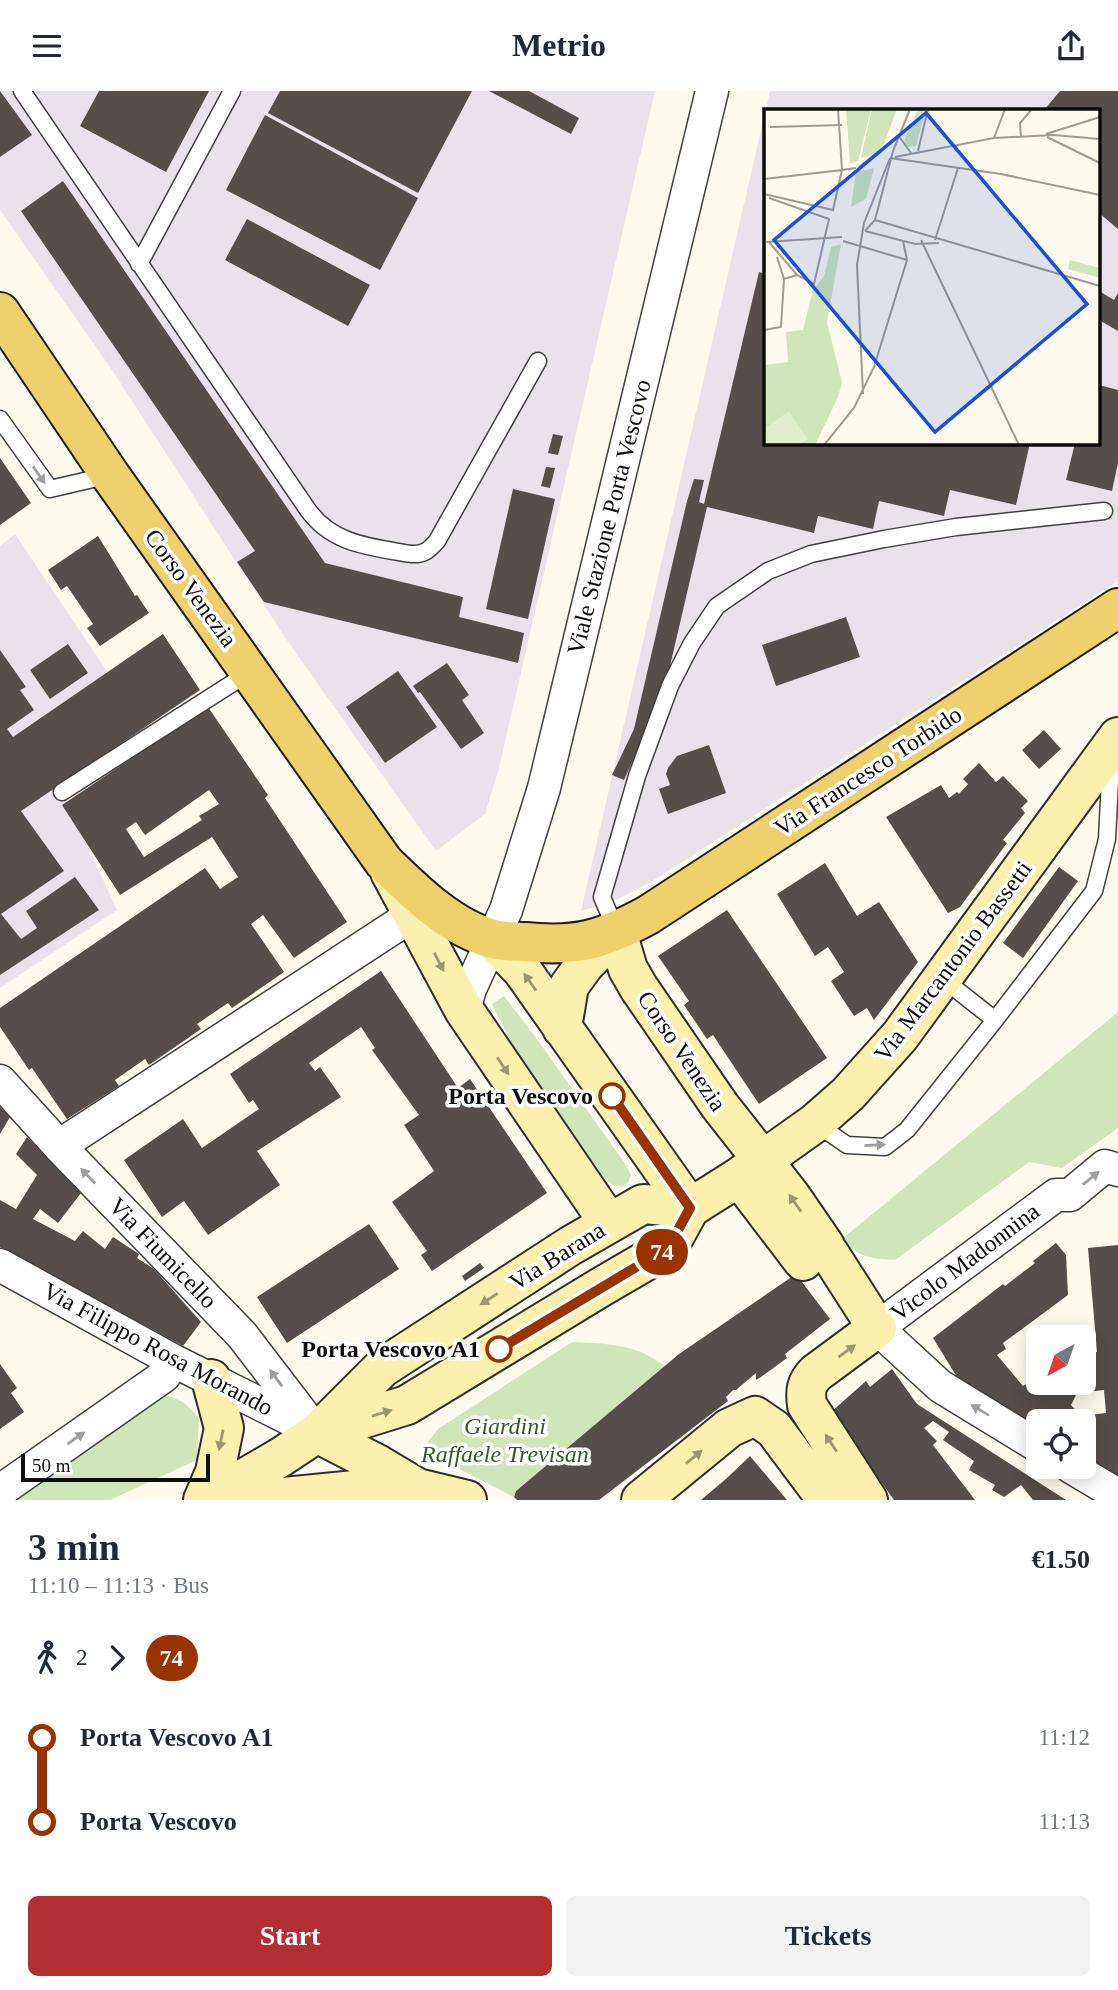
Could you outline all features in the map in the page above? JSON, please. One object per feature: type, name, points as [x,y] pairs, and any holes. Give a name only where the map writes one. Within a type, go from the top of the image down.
[{"type":"main road","name":"Corso Venezia","points":[[0,312],[110,475],[384,862],[464,1010],[609,1223]]},
{"type":"main road","name":"Via Francesco Torbido","points":[[493,940],[555,945],[576,943],[617,932],[648,915],[1118,608]]},
{"type":"main road","name":"Via Marcantonio Bassetti","points":[[690,1208],[815,1123],[848,1094],[900,1036],[1114,742]]},
{"type":"main road","name":"Corso Venezia","points":[[384,862],[414,891],[446,916],[493,940],[522,970],[690,1208]]},
{"type":"main road","name":"Corso Venezia","points":[[617,932],[628,969],[720,1107],[750,1169]]},
{"type":"main road","name":"Via Francesco Torbido","points":[[562,1028],[569,986],[585,964],[617,932]]},
{"type":"main road","points":[[750,1169],[790,1195],[817,1257],[877,1328]]},
{"type":"main road","name":"Via Barana","points":[[205,1500],[281,1457],[317,1433],[382,1368],[609,1223],[643,1204],[690,1208],[668,1248],[407,1405],[317,1433]]},
{"type":"main road","name":"Vicolo Madonnina","points":[[868,1500],[807,1405],[805,1393],[809,1380],[816,1373],[877,1328]]},
{"type":"main road","points":[[205,1500],[215,1472],[224,1428],[211,1379]]},
{"type":"main road","points":[[641,1500],[729,1428],[755,1416],[774,1429],[827,1500]]},
{"type":"main road","points":[[317,1433],[379,1465],[425,1494]]},
{"type":"main road","points":[[252,1500],[386,1487],[467,1500]]},
{"type":"street","name":"Viale Stazione Porta Vescovo","points":[[493,940],[506,910],[544,788],[712,91]]},
{"type":"street","name":"Corso Venezia","points":[[414,914],[493,940]]},
{"type":"street","points":[[59,1146],[414,914]]},
{"type":"street","points":[[464,1010],[470,989],[493,940]]},
{"type":"street","name":"Via Fiumicello","points":[[0,1081],[59,1146],[242,1335],[317,1433]]},
{"type":"street","name":"Vicolo Madonnina","points":[[877,1328],[1056,1195],[1070,1195],[1105,1166],[1118,1170]]},
{"type":"street","name":"Via Filippo Rosa Morando","points":[[0,1265],[174,1361],[317,1433]]},
{"type":"street","points":[[877,1328],[940,1386],[1026,1439]]},
{"type":"street","points":[[0,1491],[164,1376],[174,1361]]},
{"type":"street","points":[[1091,1479],[1118,1495]]},
{"type":"lane","points":[[22,91],[313,517],[330,532],[351,543],[420,555],[429,550],[538,361]]},
{"type":"lane","points":[[139,264],[232,91]]},
{"type":"lane","points":[[0,419],[50,489],[110,475]]},
{"type":"lane","points":[[617,932],[602,897],[637,776],[670,685],[692,643],[717,606],[768,571],[811,554],[956,527],[1104,511]]},
{"type":"lane","points":[[62,792],[250,672]]},
{"type":"lane","points":[[815,1123],[847,1146],[884,1147],[907,1129],[995,1020],[1094,891],[1107,839],[1114,742]]},
{"type":"lane","points":[[943,979],[995,1020]]},
{"type":"shaded area","points":[[0,91],[655,91],[499,768],[485,814],[436,851],[284,636],[112,370],[0,210]]},
{"type":"shaded area","points":[[770,91],[1118,91],[1118,581],[651,882],[610,903],[581,911],[764,117],[764,445],[1100,445],[1100,109],[766,109]]},
{"type":"shaded area","points":[[15,534],[146,729],[66,799],[117,910],[0,988],[0,546]]},
{"type":"green space","points":[[504,996],[626,1165],[631,1175],[628,1183],[621,1187],[605,1179],[515,1050],[492,1004]]},
{"type":"green space","points":[[1118,1012],[1118,1128],[1062,1168],[1029,1162],[895,1260],[866,1256],[847,1245],[842,1239]]},
{"type":"green space","name":"Giardini Raffaele Trevisan","points":[[572,1342],[609,1344],[631,1349],[654,1358],[665,1366],[516,1491],[514,1497],[428,1453],[424,1447],[438,1429]]},
{"type":"green space","points":[[161,1393],[183,1402],[199,1417],[197,1460],[110,1500],[7,1500]]},
{"type":"building","points":[[0,91],[32,135],[0,157]]},
{"type":"building","points":[[99,91],[209,91],[166,172],[80,126]]},
{"type":"building","points":[[280,91],[472,91],[418,193],[268,113]]},
{"type":"building","points":[[489,91],[529,91],[579,118],[571,134]]},
{"type":"building","points":[[1060,91],[1118,91],[1118,229],[1100,214],[1100,109],[1045,109]]},
{"type":"building","points":[[265,115],[418,198],[380,270],[226,190]]},
{"type":"building","points":[[63,181],[325,563],[463,597],[459,617],[524,633],[518,663],[264,602],[237,562],[255,551],[21,211]]},
{"type":"building","points":[[247,219],[370,285],[348,326],[225,260]]},
{"type":"building","points":[[759,272],[764,273],[764,445],[1030,445],[1016,505],[950,490],[944,516],[879,501],[873,529],[818,516],[814,533],[707,507],[667,679],[624,780],[612,775],[634,729],[694,479],[704,480],[699,502],[704,504]]},
{"type":"building","points":[[1100,292],[1114,300],[1118,293],[1118,331],[1100,321]]},
{"type":"building","points":[[1100,385],[1118,390],[1118,463],[1112,491],[1066,480],[1075,445],[1100,445]]},
{"type":"building","points":[[553,434],[563,436],[558,455],[548,453]]},
{"type":"building","points":[[0,458],[31,503],[0,525]]},
{"type":"building","points":[[546,467],[555,468],[550,488],[541,486]]},
{"type":"building","points":[[513,489],[555,499],[528,619],[486,609]]},
{"type":"building","points":[[98,536],[135,596],[137,595],[149,613],[100,646],[87,628],[93,624],[67,586],[61,590],[48,570]]},
{"type":"building","points":[[846,617],[860,657],[776,686],[762,645]]},
{"type":"building","points":[[163,634],[200,690],[21,811],[64,871],[1,914],[21,939],[37,928],[26,911],[75,877],[99,910],[0,975],[0,650],[26,687],[20,690],[34,710],[7,729],[13,737]]},
{"type":"building","points":[[68,644],[88,673],[50,699],[30,670]]},
{"type":"building","points":[[447,663],[469,695],[462,700],[484,733],[461,749],[413,686]]},
{"type":"building","points":[[398,671],[437,727],[385,763],[346,707]]},
{"type":"building","points":[[208,707],[268,795],[265,798],[347,922],[294,958],[263,915],[251,924],[284,972],[232,1008],[228,1003],[197,1024],[201,1029],[149,1065],[145,1059],[115,1080],[119,1086],[67,1119],[0,1027],[0,1008],[205,868],[220,889],[238,877],[212,837],[120,895],[62,805]],"holes":[[[209,790],[219,804],[199,816],[202,820],[144,857],[126,829],[136,822],[145,835]]]},
{"type":"building","points":[[1044,730],[1061,749],[1039,769],[1022,750]]},
{"type":"building","points":[[709,745],[726,793],[668,814],[659,789],[670,785],[666,774],[668,768],[677,756]]},
{"type":"building","points":[[979,763],[996,782],[1003,776],[1028,801],[1021,808],[1025,813],[1003,840],[1007,843],[960,907],[948,913],[886,817],[941,785],[949,798],[957,792],[959,794],[968,784],[963,779]]},
{"type":"building","points":[[825,863],[857,916],[879,902],[918,962],[874,1020],[867,1008],[854,1016],[831,981],[844,972],[828,947],[815,956],[777,894]]},
{"type":"building","points":[[1059,867],[1078,881],[1023,958],[1003,943]]},
{"type":"building","points":[[727,910],[827,1058],[759,1104],[713,1035],[707,1039],[684,1005],[689,1001],[658,956]]},
{"type":"building","points":[[381,971],[458,1088],[470,1079],[547,1193],[432,1271],[421,1255],[427,1251],[392,1202],[434,1171],[404,1125],[419,1115],[372,1050],[375,1048],[361,1027],[309,1063],[315,1071],[320,1067],[341,1097],[257,1151],[280,1185],[208,1235],[184,1201],[162,1217],[124,1160],[183,1119],[202,1148],[259,1109],[253,1100],[249,1103],[230,1074]]},
{"type":"building","points":[[0,1107],[10,1117],[0,1134]]},
{"type":"building","points":[[27,1137],[81,1193],[58,1223],[40,1209],[33,1219],[75,1241],[83,1231],[105,1249],[113,1237],[139,1254],[137,1258],[154,1269],[201,1322],[183,1346],[0,1247],[0,1200],[16,1209],[37,1175],[16,1154]]},
{"type":"building","points":[[369,1224],[399,1269],[287,1343],[257,1297]]},
{"type":"building","points":[[1056,1243],[1066,1255],[1068,1295],[1003,1343],[1006,1349],[997,1355],[1023,1386],[1026,1384],[1026,1395],[1076,1395],[1071,1405],[1075,1409],[1026,1409],[1026,1421],[957,1377],[933,1338],[1035,1263],[1033,1261]]},
{"type":"building","points":[[1118,1245],[1118,1481],[1096,1467],[1096,1414],[1106,1413],[1104,1390],[1096,1391],[1096,1325],[1088,1248]]},
{"type":"building","points":[[480,1263],[484,1268],[465,1281],[462,1276]]},
{"type":"building","points":[[796,1274],[830,1319],[785,1354],[787,1358],[756,1380],[756,1373],[733,1390],[726,1397],[728,1401],[599,1500],[517,1500],[514,1497],[516,1491],[679,1354]]},
{"type":"building","points":[[0,1364],[17,1388],[11,1393],[24,1412],[0,1429]]},
{"type":"building","points":[[892,1369],[917,1404],[1026,1474],[1026,1479],[1033,1479],[1066,1500],[1033,1500],[1021,1485],[1004,1497],[992,1490],[995,1485],[969,1470],[974,1461],[943,1440],[949,1432],[933,1421],[924,1428],[937,1441],[933,1445],[975,1500],[894,1500],[831,1412],[866,1381],[870,1387]]},
{"type":"building","points":[[750,1456],[787,1500],[701,1500],[727,1478]]},
{"type":"bus line","name":"74","points":[[499,1349],[668,1248],[690,1208],[612,1096]]},
{"type":"place","name":"Porta Vescovo","points":[[612,1096]]},
{"type":"place","name":"Porta Vescovo A1","points":[[499,1349]]}]
